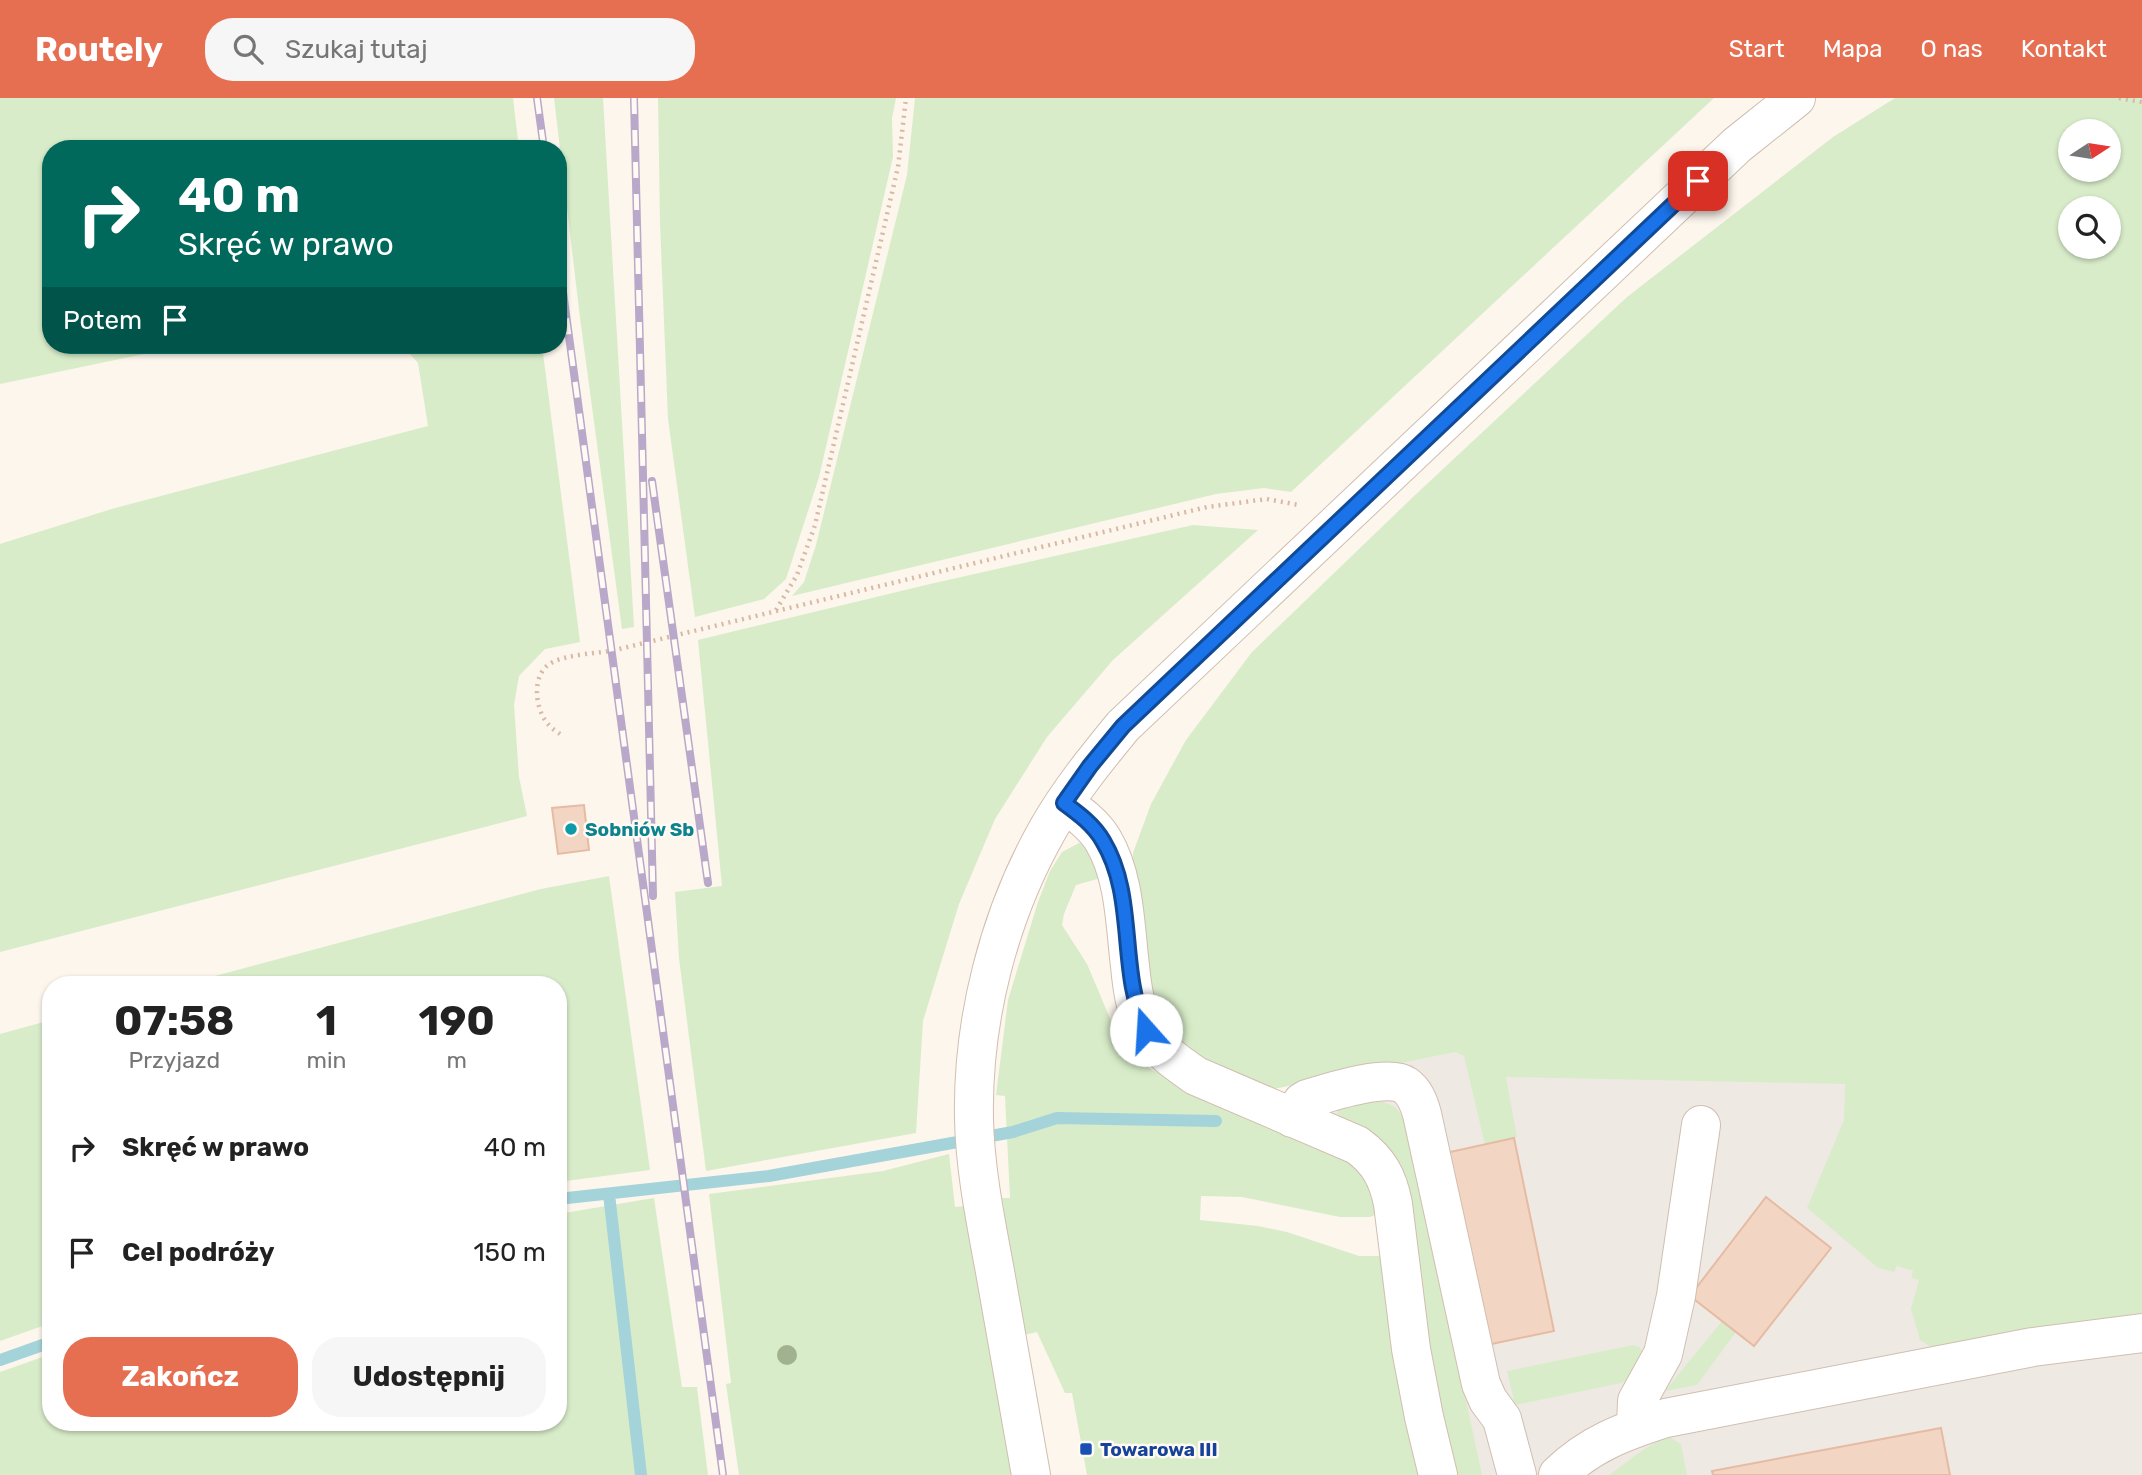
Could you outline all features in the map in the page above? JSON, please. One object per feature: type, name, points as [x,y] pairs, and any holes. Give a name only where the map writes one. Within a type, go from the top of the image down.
[{"type":"street","points":[[1031,1475],[983,1204],[975,1134],[975,1074],[983,1015],[998,948],[1032,859],[1064,803],[1123,726],[1737,145],[1796,98]]},
{"type":"street","points":[[1064,803],[1092,826],[1111,855],[1119,884],[1135,1000],[1140,1017],[1156,1044],[1196,1076],[1357,1145],[1376,1161],[1388,1181],[1411,1349],[1438,1475]]},
{"type":"street","points":[[1292,1118],[1307,1099],[1379,1082],[1399,1082],[1415,1096],[1422,1114],[1480,1384],[1502,1419],[1517,1475]]},
{"type":"street","points":[[1636,1427],[1637,1401],[1663,1354],[1674,1306],[1701,1125]]},
{"type":"street","points":[[1558,1475],[1590,1448],[1636,1427],[1666,1418],[2033,1347],[2142,1333]]},
{"type":"path","points":[[776,610],[797,575],[815,525],[898,167],[906,98]]},
{"type":"path","points":[[2119,98],[2142,102]]},
{"type":"path","points":[[560,734],[548,724],[541,713],[537,695],[542,669],[554,661],[611,651],[1207,507],[1268,499],[1301,505],[1330,530]]},
{"type":"shaded area","points":[[1464,1046],[1849,1069],[1885,1261],[1923,1274],[1935,1344],[2142,1313],[2142,1475],[1451,1475],[1396,1158],[1285,1081]]},
{"type":"green space","points":[[0,98],[513,98],[518,140],[42,140],[42,354],[144,354],[0,384]]},
{"type":"green space","points":[[554,98],[603,98],[634,627],[622,629],[567,208],[567,140],[559,140]]},
{"type":"green space","points":[[658,98],[896,98],[892,118],[893,157],[819,477],[786,579],[764,599],[695,617],[668,419]]},
{"type":"green space","points":[[915,98],[1714,98],[1291,492],[1264,488],[1216,494],[792,596],[804,582],[816,545],[907,175]]},
{"type":"green space","points":[[1895,98],[2142,98],[2142,1313],[2137,1314],[2138,1318],[1934,1349],[1920,1340],[1911,1309],[1919,1280],[1911,1278],[1913,1271],[1897,1266],[1894,1272],[1878,1268],[1807,1208],[1844,1120],[1845,1084],[1506,1077],[1517,1137],[1485,1145],[1464,1056],[1455,1052],[1254,1093],[1163,1037],[1133,926],[1133,853],[1151,804],[1186,740],[1252,652],[1627,297],[1833,137]]},
{"type":"green space","points":[[410,354],[543,354],[580,642],[545,649],[519,676],[514,705],[519,777],[527,816],[0,952],[0,544],[115,508],[428,426],[418,363]]},
{"type":"green space","points":[[1193,525],[1258,530],[1113,660],[1047,737],[995,819],[959,904],[923,1021],[916,1133],[706,1171],[679,958],[675,892],[722,886],[698,640]]},
{"type":"green space","points":[[1079,843],[1085,844],[1101,878],[1076,885],[1062,925],[1087,964],[1120,1042],[1152,1070],[1352,1156],[1384,1211],[1370,1217],[1340,1217],[1242,1197],[1201,1196],[1200,1220],[1258,1226],[1287,1232],[1359,1256],[1385,1256],[1428,1475],[1087,1475],[1072,1393],[1065,1393],[1037,1332],[1024,1335],[1002,1198],[1010,1198],[1005,1096],[996,1095],[1008,1000],[1038,902],[1050,871],[1062,852]]},
{"type":"green space","points":[[609,876],[650,1170],[567,1181],[567,976],[215,976],[541,889]]},
{"type":"green space","points":[[42,1022],[42,1326],[0,1341],[0,1034]]},
{"type":"green space","points":[[1379,1100],[1395,1107],[1406,1120],[1482,1475],[1448,1475],[1404,1223],[1336,1119],[1338,1109]]},
{"type":"green space","points":[[949,1154],[955,1207],[965,1206],[1012,1475],[739,1475],[726,1384],[731,1383],[709,1194],[883,1171]]},
{"type":"green space","points":[[654,1198],[682,1387],[697,1387],[708,1475],[0,1475],[0,1372],[42,1357],[42,1431],[567,1431],[567,1212]]},
{"type":"green space","points":[[1722,1321],[1736,1332],[1697,1385],[1665,1391]]},
{"type":"green space","points":[[1633,1345],[1643,1352],[1629,1379],[1621,1383],[1515,1405],[1507,1371]]},
{"type":"green space","points":[[1671,1438],[1681,1444],[1687,1475],[1609,1475],[1646,1448]]},
{"type":"building","name":"Sobniów Sb","points":[[584,805],[589,850],[558,854],[552,808]]},
{"type":"building","points":[[1514,1138],[1554,1331],[1482,1346],[1441,1154]]},
{"type":"building","points":[[1766,1197],[1831,1248],[1754,1346],[1690,1296]]},
{"type":"building","points":[[1941,1428],[1950,1475],[1713,1475],[1712,1471]]},
{"type":"waterway","points":[[567,1198],[769,1176],[1013,1132],[1057,1118],[1216,1121]]},
{"type":"waterway","points":[[609,1194],[641,1475]]},
{"type":"waterway","points":[[0,1360],[42,1345]]},
{"type":"railway","points":[[537,98],[543,140]]},
{"type":"railway","points":[[634,98],[653,896]]},
{"type":"railway","points":[[567,322],[723,1475]]},
{"type":"railway","points":[[652,481],[708,883]]},
{"type":"place","name":"Sobniów Sb","points":[[571,829]]},
{"type":"place","name":"Towarowa III","points":[[1086,1449]]},
{"type":"route","points":[[1146,1030],[1135,1000],[1119,884],[1111,855],[1092,826],[1064,803],[1123,726],[1698,181]]}]
